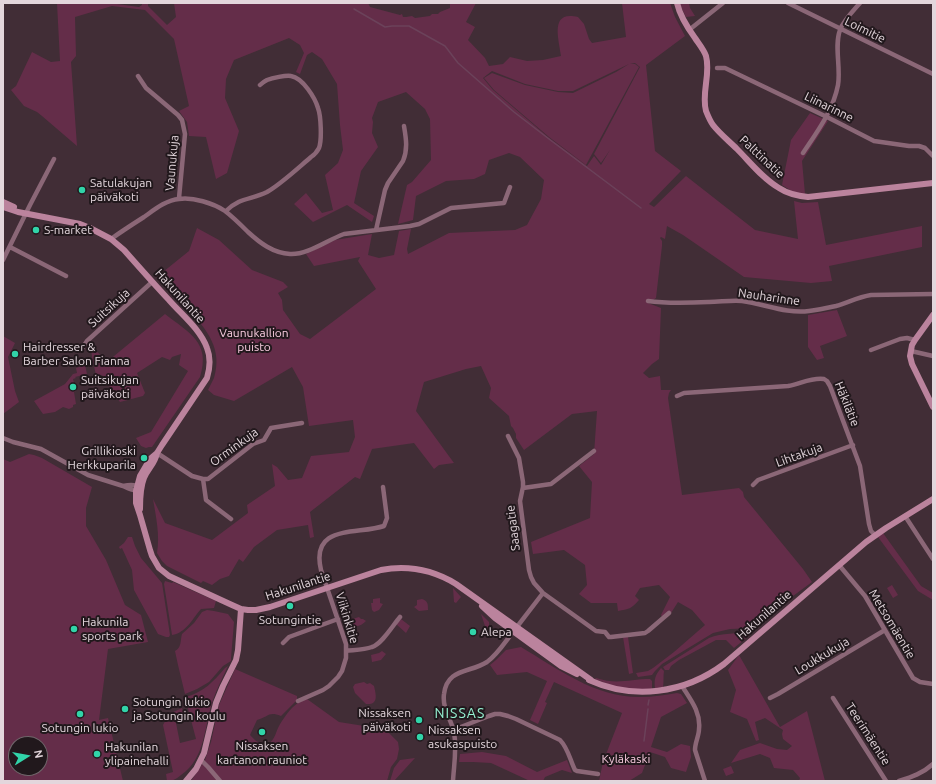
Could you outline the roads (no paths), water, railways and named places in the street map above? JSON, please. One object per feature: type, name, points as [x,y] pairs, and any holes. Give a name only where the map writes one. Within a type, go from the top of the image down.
[{"type":"street","name":"Palttinatie","points":[[677,3],[680,14],[702,48],[706,57],[707,68],[705,105],[710,120],[723,136],[768,181],[778,188],[793,195],[808,197],[933,183]]},
{"type":"street","points":[[689,30],[723,3]]},
{"type":"street","name":"Loimitie","points":[[788,3],[933,74]]},
{"type":"street","points":[[803,153],[827,117],[834,100],[839,76],[838,36],[840,29],[860,3]]},
{"type":"street","name":"Liinarinne","points":[[717,68],[725,68],[874,141],[919,146],[925,148],[933,156]]},
{"type":"street","name":"Vaunukuja","points":[[138,76],[146,88],[178,114],[185,128],[179,198]]},
{"type":"street","points":[[226,211],[235,203],[262,194],[274,187],[315,154],[319,147],[321,138],[320,115],[312,96],[302,82],[296,77],[286,76],[267,80],[260,85]]},
{"type":"street","points":[[376,230],[388,182],[405,157],[406,142],[404,126]]},
{"type":"street","points":[[3,260],[54,159]]},
{"type":"street","points":[[111,239],[161,205],[179,198],[204,201],[217,206],[226,211],[266,246],[274,250],[295,254],[307,251],[344,234],[419,224],[450,208],[504,203],[510,188]]},
{"type":"street","name":"Hakunilantie","points":[[3,202],[26,213]]},
{"type":"street","name":"Hakunilantie","points":[[3,207],[18,212],[80,224],[111,239],[124,250],[199,334],[207,349],[210,361],[207,378],[157,453],[156,460],[138,488],[136,503],[150,550],[159,568],[169,576],[241,609],[256,610],[270,607],[375,571],[390,568],[428,571],[444,577],[456,584],[494,618],[515,629],[561,666],[590,680],[612,688],[640,692],[662,690],[682,686],[708,675],[724,664],[875,535],[933,499]]},
{"type":"street","points":[[10,247],[66,276]]},
{"type":"street","name":"Suitsikuja","points":[[81,350],[87,341],[152,282]]},
{"type":"street","name":"Nauharinne","points":[[648,301],[684,303],[742,301],[793,312],[801,312],[837,306],[856,298],[870,295],[933,294]]},
{"type":"street","points":[[933,315],[915,340],[910,351],[912,364],[933,407]]},
{"type":"street","points":[[871,350],[900,339],[907,338],[915,340]]},
{"type":"street","points":[[910,351],[933,356]]},
{"type":"street","name":"Häkilätie","points":[[677,396],[684,392],[788,386],[814,379],[824,379],[827,381],[860,466],[869,524],[871,531],[875,535]]},
{"type":"street","name":"Orminkuja","points":[[157,453],[192,476],[208,479],[253,444],[264,440],[271,428],[302,423]]},
{"type":"street","name":"Saagatie","points":[[508,436],[520,458],[523,482],[520,501],[529,570],[534,584],[543,593],[596,631],[605,632],[611,638],[645,633],[669,613]]},
{"type":"street","points":[[3,438],[41,449],[88,475],[128,488],[138,488]]},
{"type":"street","name":"Lihtakuja","points":[[753,485],[758,480],[853,445]]},
{"type":"street","points":[[523,488],[551,484],[594,452]]},
{"type":"street","points":[[203,479],[206,500],[231,519]]},
{"type":"street","name":"Viikinkitie","points":[[298,701],[323,690],[334,682],[342,671],[346,658],[346,644],[319,561],[321,549],[324,542],[335,534],[384,526],[387,518],[383,487]]},
{"type":"street","points":[[905,516],[933,559]]},
{"type":"street","name":"Metsomäentie","points":[[839,565],[865,596],[914,680],[933,684]]},
{"type":"street","points":[[453,781],[456,748],[453,730],[445,710],[443,700],[449,679],[456,674],[485,663],[492,658],[543,593]]},
{"type":"street","points":[[186,781],[201,760],[216,703],[236,660],[241,609]]},
{"type":"street","points":[[346,651],[371,648],[375,646],[382,640],[400,617]]},
{"type":"street","points":[[283,643],[289,637],[338,619]]},
{"type":"street","name":"Loukkukuja","points":[[770,698],[885,630]]},
{"type":"street","points":[[682,686],[695,708],[700,721],[695,750],[705,781]]},
{"type":"street","name":"Teerimäentie","points":[[833,698],[886,781]]},
{"type":"street","points":[[453,730],[495,714],[508,716],[563,743],[574,770],[598,774]]},
{"type":"street","points":[[201,760],[220,781]]},
{"type":"street","points":[[899,781],[919,774],[933,764]]},
{"type":"waterway","points":[[354,9],[385,27],[409,26],[445,46],[458,63],[514,112],[641,208]]},
{"type":"waterway","points":[[648,705],[649,700]]},
{"type":"waterway","points":[[644,741],[648,709]]},
{"type":"place","name":"Satulakujan päiväkoti","points":[[82,190]]},
{"type":"place","name":"S-market","points":[[36,230]]},
{"type":"place","name":"Hairdresser & Barber Salon Fianna","points":[[15,354]]},
{"type":"place","name":"Suitsikujan päiväkoti","points":[[73,387]]},
{"type":"place","name":"Grillikioski Herkkuparila","points":[[144,458]]},
{"type":"place","name":"Sotungintie","points":[[290,606]]},
{"type":"place","name":"Hakunila sports park","points":[[74,629]]},
{"type":"place","name":"Alepa","points":[[473,632]]},
{"type":"place","name":"Sotungin lukio ja Sotungin koulu","points":[[125,709]]},
{"type":"place","name":"Sotungin lukio","points":[[80,714]]},
{"type":"place","name":"Nissaksen päiväkoti","points":[[419,720]]},
{"type":"place","name":"Nissaksen kartanon rauniot","points":[[262,732]]},
{"type":"place","name":"Nissaksen asukaspuisto","points":[[420,737]]},
{"type":"place","name":"Hakunilan ylipainehalli","points":[[97,754]]},
{"type":"district","name":"NISSAS","points":[[460,713]]},
{"type":"park label","name":"Vaunukallion puisto","points":[[254,340]]},
{"type":"park label","name":"Kyläkaski","points":[[626,759]]}]
